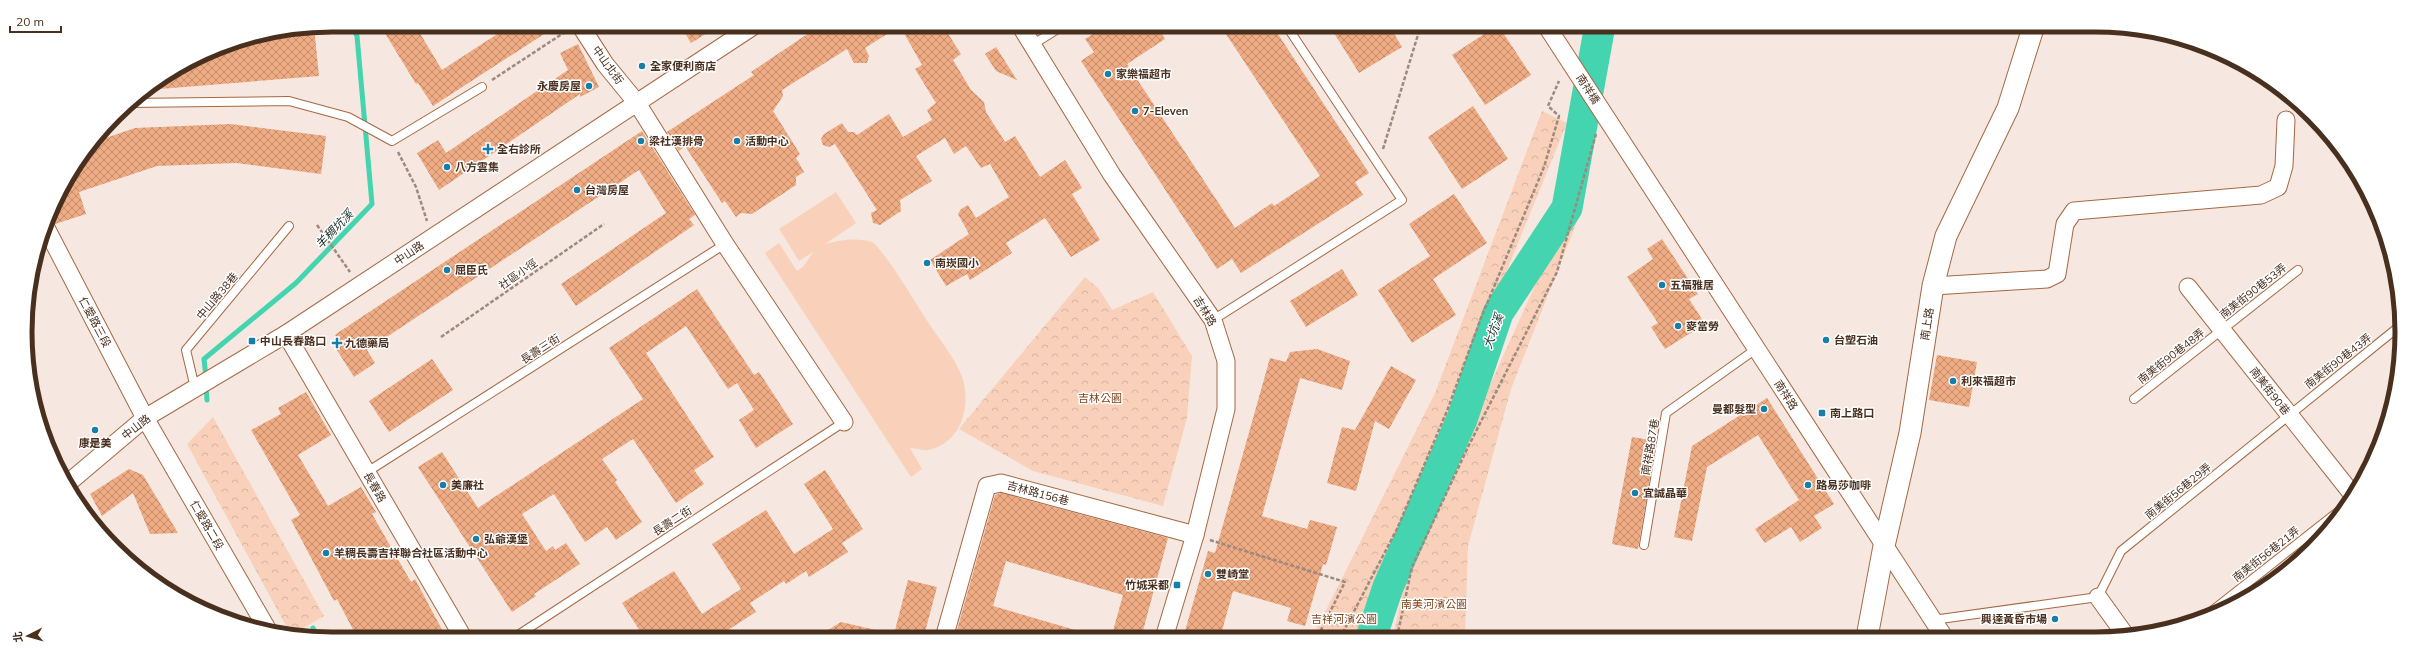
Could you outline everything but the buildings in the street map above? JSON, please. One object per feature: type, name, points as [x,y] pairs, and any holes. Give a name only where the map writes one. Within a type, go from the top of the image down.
[{"type":"street","name":"中山北街","points":[[579,32],[638,103],[725,244],[844,422]]},
{"type":"street","name":"中山路","points":[[71,480],[145,418],[286,334],[744,32]]},
{"type":"street","name":"吉林路","points":[[1024,32],[1112,175],[1213,320],[1226,361],[1226,409],[1195,535],[1166,632]]},
{"type":"street","name":"南祥橋","points":[[1551,32],[1629,153]]},
{"type":"street","name":"南上路","points":[[1868,632],[1884,546],[1910,433],[1933,286],[1946,236],[2008,108],[2032,32]]},
{"type":"street","points":[[1933,286],[2047,279],[2056,274],[2065,224],[2074,211],[2261,195],[2278,187],[2284,166],[2286,120]]},
{"type":"street","name":"南祥路","points":[[1629,153],[1941,632]]},
{"type":"street","name":"仁愛路三段","points":[[49,234],[145,418]]},
{"type":"street","name":"南美街90巷","points":[[2188,287],[2349,491]]},
{"type":"street","name":"長春路","points":[[286,334],[460,632]]},
{"type":"street","name":"仁愛路二段","points":[[145,418],[264,624]]},
{"type":"street","name":"吉林路156巷","points":[[946,632],[988,486],[1001,483],[1195,535]]},
{"type":"street","points":[[2098,597],[2122,630]]},
{"type":"lane","points":[[1032,45],[1053,32]]},
{"type":"lane","points":[[1213,320],[1402,200],[1291,32]]},
{"type":"lane","points":[[138,103],[289,101],[348,117],[392,141],[482,87]]},
{"type":"lane","name":"中山路38巷","points":[[195,388],[186,350],[289,226]]},
{"type":"lane","name":"長壽三街","points":[[367,472],[725,244]]},
{"type":"lane","name":"南美街90巷53弄","points":[[2222,330],[2298,270]]},
{"type":"lane","name":"南美街90巷48弄","points":[[2134,399],[2222,330]]},
{"type":"lane","name":"南美街90巷43弄","points":[[2289,415],[2395,330]]},
{"type":"lane","name":"南祥路87巷","points":[[1644,545],[1666,413],[1756,349]]},
{"type":"lane","name":"南美街56巷29弄","points":[[2098,597],[2121,551],[2289,415]]},
{"type":"lane","name":"長壽二街","points":[[523,632],[844,422]]},
{"type":"lane","name":"南美街56巷21弄","points":[[2220,604],[2332,517]]},
{"type":"lane","points":[[1933,620],[2098,597]]},
{"type":"path","points":[[482,87],[567,32]]},
{"type":"path","points":[[1378,165],[1419,32]]},
{"type":"path","points":[[1343,632],[1397,530],[1448,411],[1481,318],[1544,167],[1559,116],[1548,106],[1559,82]]},
{"type":"path","points":[[1398,632],[1412,567],[1468,447],[1557,272],[1596,134]]},
{"type":"path","points":[[392,141],[416,187],[433,237]]},
{"type":"path","points":[[317,224],[344,263]]},
{"type":"path","name":"社區小徑","points":[[441,337],[604,224]]},
{"type":"path","points":[[1195,535],[1345,582],[1320,632]]},
{"type":"green space","name":"吉祥河濱公園","points":[[1542,111],[1567,123],[1359,632],[1315,632],[1435,393]]},
{"type":"green space","points":[[836,192],[856,223],[825,244],[850,240],[862,240],[874,243],[897,273],[956,364],[965,388],[966,399],[961,422],[956,432],[949,440],[928,450],[910,448],[922,469],[911,477],[765,253],[779,243],[797,271],[803,267],[813,252],[799,261],[779,229]]},
{"type":"green space","name":"南美河濱公園","points":[[1567,215],[1578,219],[1511,389],[1468,546],[1465,632],[1394,632],[1408,566]]},
{"type":"green space","name":"吉林公園","points":[[1085,277],[1099,289],[1112,310],[1153,292],[1192,356],[1187,418],[1163,506],[1033,471],[959,429]]},
{"type":"green space","points":[[213,417],[324,616],[300,630],[287,628],[187,444]]},
{"type":"waterway","name":"羊稠坑溪","points":[[206,378],[204,359],[296,283],[372,204],[357,36],[355,32]]},
{"type":"waterway","name":"大坑溪","points":[[1373,632],[1388,587],[1462,419],[1498,313],[1567,208],[1599,32]]},
{"type":"waterway","name":"羊稠坑溪","points":[[206,386],[207,400]]},
{"type":"place","name":"全家便利商店","points":[[642,66]]},
{"type":"place","name":"家樂福超市","points":[[1108,74]]},
{"type":"place","name":"永慶房屋","points":[[589,86]]},
{"type":"place","name":"7-Eleven","points":[[1135,111]]},
{"type":"place","name":"梁社漢排骨","points":[[641,141]]},
{"type":"place","name":"活動中心","points":[[737,141]]},
{"type":"place","name":"全右診所","points":[[488,149]]},
{"type":"place","name":"八方雲集","points":[[447,167]]},
{"type":"place","name":"台灣房屋","points":[[577,190]]},
{"type":"place","name":"南崁國小","points":[[927,263]]},
{"type":"place","name":"屈臣氏","points":[[447,270]]},
{"type":"place","name":"五福雅居","points":[[1662,285]]},
{"type":"place","name":"麥當勞","points":[[1678,326]]},
{"type":"place","name":"台塑石油","points":[[1826,340]]},
{"type":"place","name":"中山長春路口","points":[[252,341]]},
{"type":"place","name":"九德藥局","points":[[337,343]]},
{"type":"place","name":"利來福超市","points":[[1953,381]]},
{"type":"place","name":"曼都髮型","points":[[1764,409]]},
{"type":"place","name":"南上路口","points":[[1822,413]]},
{"type":"place","name":"康是美","points":[[95,430]]},
{"type":"place","name":"美廉社","points":[[443,485]]},
{"type":"place","name":"路易莎咖啡","points":[[1808,485]]},
{"type":"place","name":"宜誠晶華","points":[[1635,493]]},
{"type":"place","name":"弘爺漢堡","points":[[476,539]]},
{"type":"place","name":"羊稠長壽吉祥聯合社區活動中心","points":[[326,553]]},
{"type":"place","name":"雙崎堂","points":[[1208,574]]},
{"type":"place","name":"竹城采都","points":[[1177,585]]},
{"type":"place","name":"興達黃昏市場","points":[[2055,619]]}]
